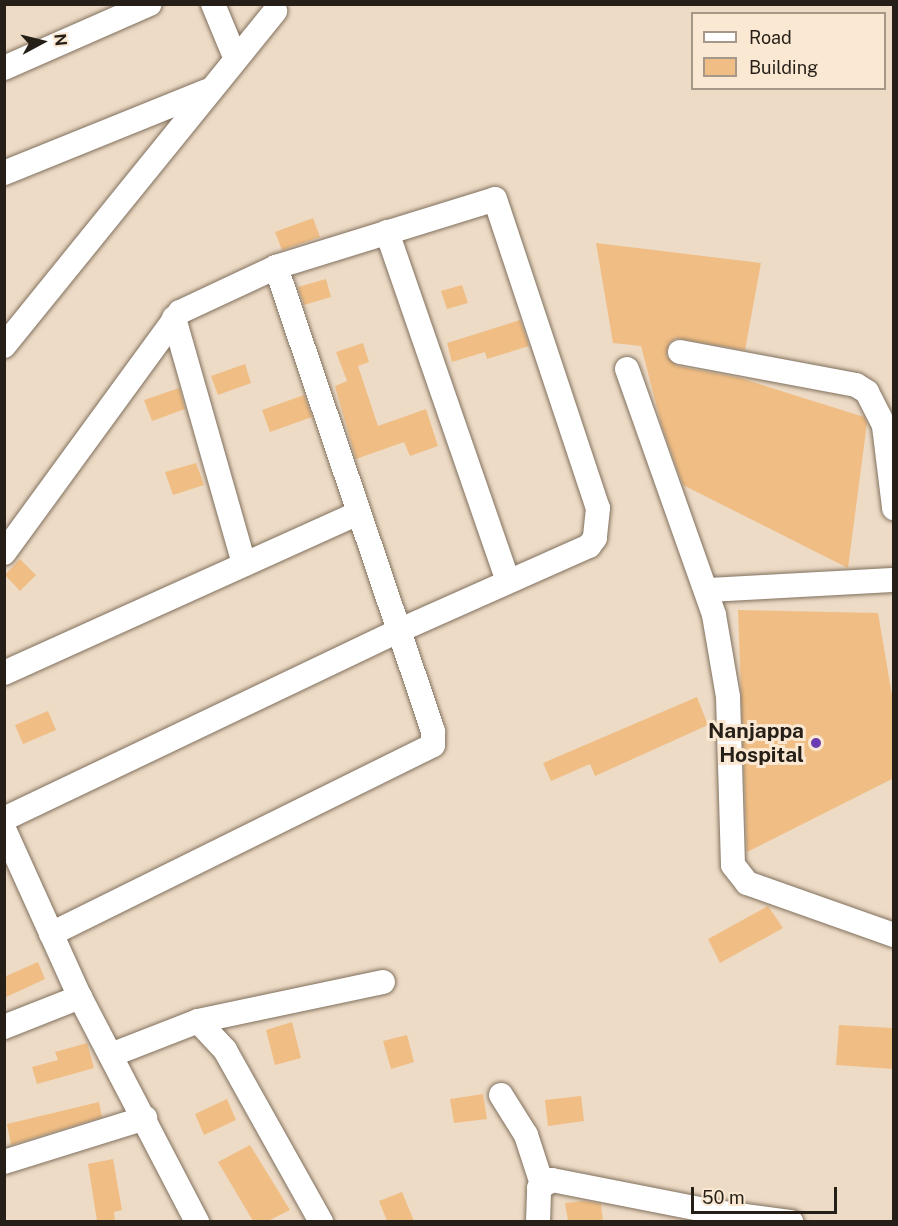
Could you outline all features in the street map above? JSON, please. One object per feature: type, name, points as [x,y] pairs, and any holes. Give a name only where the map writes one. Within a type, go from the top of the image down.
[{"type":"street","points":[[4,68],[150,4]]},
{"type":"street","points":[[213,4],[235,57]]},
{"type":"street","points":[[4,346],[207,91],[275,11]]},
{"type":"street","points":[[4,172],[207,91]]},
{"type":"street","points":[[4,553],[174,318],[187,308],[276,267],[487,199],[497,203],[600,519],[589,546],[398,631],[4,819]]},
{"type":"street","points":[[387,232],[508,581]]},
{"type":"street","points":[[51,934],[428,751],[433,745],[433,731],[276,267]]},
{"type":"street","points":[[174,318],[244,564]]},
{"type":"street","points":[[680,352],[856,386],[867,392],[884,426],[894,508]]},
{"type":"street","points":[[627,369],[707,590],[727,685],[731,855],[738,875],[747,883],[894,935]]},
{"type":"street","points":[[4,674],[358,513]]},
{"type":"street","points":[[707,590],[894,580]]},
{"type":"street","points":[[4,829],[13,872],[51,934],[80,998],[145,1118],[197,1221]]},
{"type":"street","points":[[111,1055],[198,1022],[383,982]]},
{"type":"street","points":[[4,1027],[80,998]]},
{"type":"street","points":[[198,1022],[225,1050],[321,1221]]},
{"type":"street","points":[[501,1095],[526,1135],[542,1184],[538,1221]]},
{"type":"street","points":[[4,1162],[145,1118]]},
{"type":"street","points":[[542,1184],[552,1180],[715,1212],[791,1221]]},
{"type":"building","points":[[313,218],[320,237],[282,250],[275,232]]},
{"type":"building","points":[[596,243],[761,263],[745,350],[676,338],[669,343],[666,356],[677,366],[740,378],[864,417],[867,423],[848,568],[683,485],[661,423],[641,346],[613,343]]},
{"type":"building","points":[[326,279],[331,297],[304,305],[298,287]]},
{"type":"building","points":[[462,285],[468,303],[447,309],[441,291]]},
{"type":"building","points":[[520,320],[529,346],[487,359],[485,352],[452,362],[447,343]]},
{"type":"building","points":[[363,343],[369,362],[358,366],[378,426],[426,409],[438,446],[410,456],[404,442],[356,459],[335,386],[347,381],[336,352]]},
{"type":"building","points":[[245,364],[251,383],[218,395],[211,376]]},
{"type":"building","points":[[179,388],[185,409],[152,421],[144,400]]},
{"type":"building","points":[[304,395],[312,417],[270,432],[262,410]]},
{"type":"building","points":[[196,463],[204,485],[173,495],[165,472]]},
{"type":"building","points":[[20,559],[36,575],[20,591],[5,575]]},
{"type":"building","name":"Nanjappa Hospital","points":[[738,610],[878,613],[894,707],[894,778],[747,852]]},
{"type":"building","points":[[697,697],[708,725],[595,776],[590,764],[551,781],[543,763]]},
{"type":"building","points":[[48,711],[56,730],[23,744],[15,725]]},
{"type":"building","points":[[768,906],[783,928],[720,963],[708,939]]},
{"type":"building","points":[[38,962],[45,979],[4,998],[4,977]]},
{"type":"building","points":[[292,1022],[301,1058],[275,1065],[266,1030]]},
{"type":"building","points":[[839,1025],[894,1028],[894,1069],[836,1065]]},
{"type":"building","points":[[407,1035],[414,1062],[391,1069],[383,1041]]},
{"type":"building","points":[[87,1043],[94,1068],[37,1084],[32,1067],[58,1060],[55,1052]]},
{"type":"building","points":[[483,1094],[487,1119],[454,1123],[450,1099]]},
{"type":"building","points":[[581,1096],[584,1121],[548,1126],[545,1100]]},
{"type":"building","points":[[227,1099],[236,1120],[204,1135],[195,1114]]},
{"type":"building","points":[[99,1102],[102,1117],[11,1145],[7,1124]]},
{"type":"building","points":[[250,1145],[290,1210],[268,1221],[253,1221],[218,1162]]},
{"type":"building","points":[[113,1159],[122,1210],[114,1212],[115,1221],[97,1221],[88,1164]]},
{"type":"building","points":[[402,1192],[414,1221],[387,1221],[379,1201]]},
{"type":"building","points":[[584,1201],[601,1204],[603,1221],[568,1221],[565,1203]]},
{"type":"place","name":"Nanjappa Hospital","points":[[816,743]]}]
